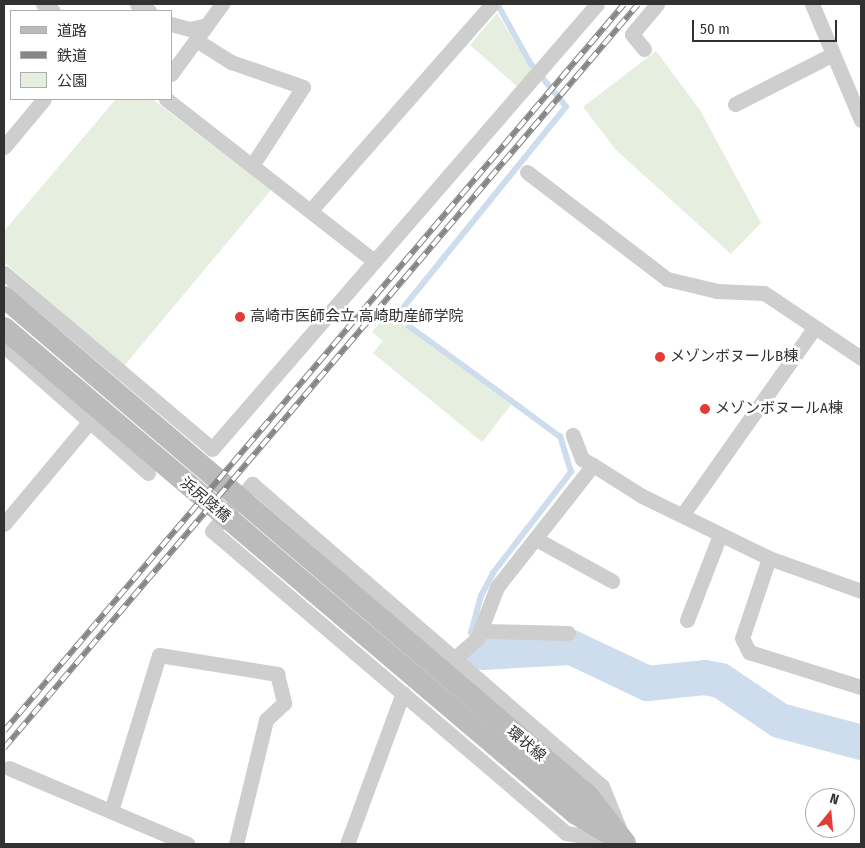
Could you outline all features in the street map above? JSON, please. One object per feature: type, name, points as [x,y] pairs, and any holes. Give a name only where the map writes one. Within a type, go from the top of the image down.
[{"type":"street","points":[[172,73],[222,4]]},
{"type":"street","points":[[311,210],[492,4]]},
{"type":"street","points":[[644,49],[632,34],[656,4]]},
{"type":"street","points":[[812,4],[831,55],[861,120]]},
{"type":"street","points":[[4,272],[212,449],[591,6]]},
{"type":"street","points":[[172,24],[190,29],[207,25]]},
{"type":"street","points":[[196,40],[230,62],[303,87],[253,164]]},
{"type":"street","points":[[735,104],[831,55]]},
{"type":"street","points":[[4,147],[43,100]]},
{"type":"street","points":[[167,100],[253,164],[374,260]]},
{"type":"street","points":[[527,172],[667,279],[717,291],[764,293],[813,330],[861,358]]},
{"type":"street","name":"浜尻陸橋","points":[[4,297],[419,652]]},
{"type":"street","points":[[683,514],[813,330]]},
{"type":"street","points":[[4,335],[148,473]]},
{"type":"street","name":"浜尻陸橋","points":[[4,335],[405,670]]},
{"type":"street","points":[[4,524],[91,420]]},
{"type":"street","points":[[573,435],[582,459],[642,496],[683,514],[720,535],[769,558],[861,591]]},
{"type":"street","points":[[456,657],[483,631],[497,587],[593,465]]},
{"type":"street","points":[[252,484],[456,657],[602,786],[626,844],[566,833],[212,531],[252,484]]},
{"type":"street","points":[[687,620],[720,535]]},
{"type":"street","points":[[536,539],[612,581]]},
{"type":"street","points":[[769,558],[742,638],[749,652],[861,687]]},
{"type":"street","points":[[302,608],[342,561]]},
{"type":"street","points":[[483,631],[568,632]]},
{"type":"street","name":"環状線","points":[[419,652],[588,796],[626,844]]},
{"type":"street","points":[[111,811],[159,654],[277,674],[284,703],[266,720],[236,844]]},
{"type":"street","name":"環状線","points":[[405,670],[575,813],[626,844]]},
{"type":"street","points":[[347,844],[403,693]]},
{"type":"street","points":[[9,768],[188,844]]},
{"type":"green space","points":[[497,13],[533,72],[519,88],[470,45]]},
{"type":"green space","points":[[656,51],[700,110],[761,223],[731,254],[616,150],[583,107]]},
{"type":"green space","points":[[115,100],[153,100],[271,190],[124,366],[4,262],[4,231]]},
{"type":"green space","points":[[388,314],[511,405],[482,442],[373,353],[383,341],[372,332]]},
{"type":"waterway","points":[[482,652],[471,633],[481,596],[493,573],[571,472],[560,437],[400,320],[399,313],[566,107],[530,63],[497,4]]},
{"type":"waterway","points":[[482,652],[571,647],[647,683],[704,677],[720,680],[779,720],[861,742]]},
{"type":"railway","points":[[4,731],[624,4]]},
{"type":"railway","points":[[4,748],[638,4]]},
{"type":"place","name":"高崎市医師会立 高崎助産師学院","points":[[240,317]]},
{"type":"place","name":"メゾンボヌールB棟","points":[[660,357]]},
{"type":"place","name":"メゾンボヌールA棟","points":[[705,409]]}]
